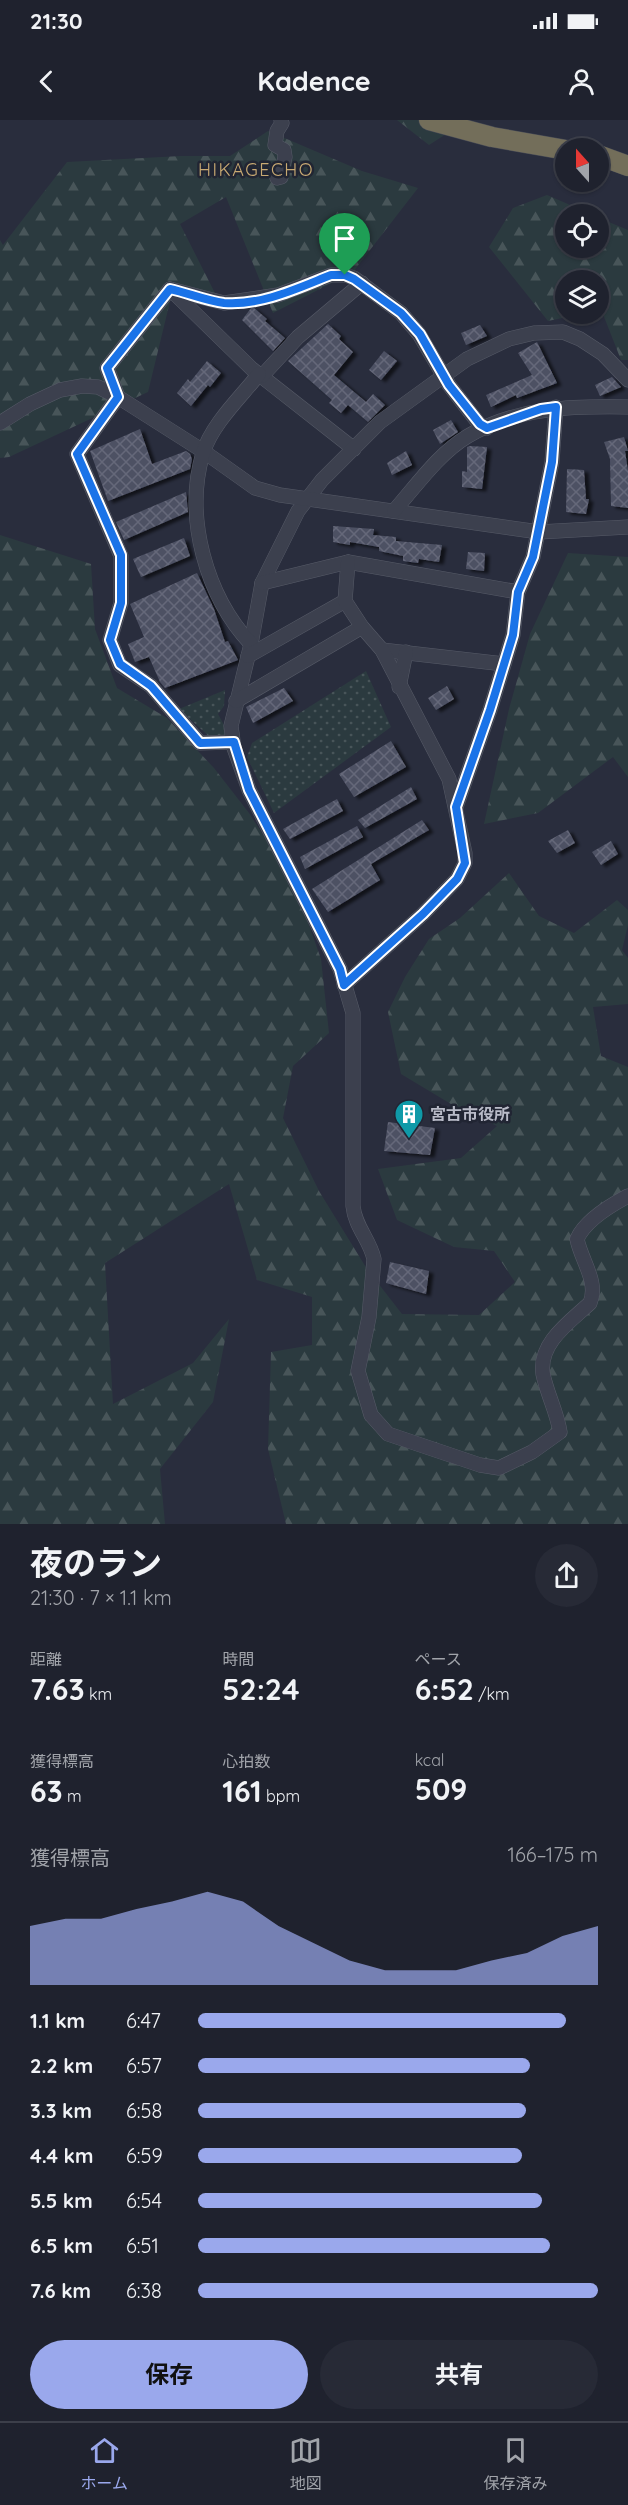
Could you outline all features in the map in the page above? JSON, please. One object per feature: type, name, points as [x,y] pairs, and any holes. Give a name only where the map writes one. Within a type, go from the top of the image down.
[{"type":"highway","points":[[429,120],[492,137],[555,148]]},
{"type":"highway","points":[[609,159],[628,166]]},
{"type":"street","points":[[277,178],[281,177],[285,157],[284,150],[275,145],[281,120]]},
{"type":"street","points":[[170,289],[224,303],[278,295],[331,275],[345,275],[362,283],[401,313],[420,334],[443,375],[480,424],[487,428]]},
{"type":"street","points":[[249,650],[215,592],[202,557],[198,480],[204,451],[219,424],[260,375],[298,337],[362,283]]},
{"type":"street","points":[[170,289],[284,396],[354,449]]},
{"type":"street","points":[[118,397],[107,368],[170,289]]},
{"type":"street","points":[[628,380],[603,354],[580,339],[563,332],[534,333],[509,339],[466,358],[380,422],[306,500],[282,540],[262,582],[231,726],[249,790],[340,969],[353,1013],[354,1220],[373,1251],[374,1259],[369,1317],[357,1371],[371,1415],[388,1434],[480,1465],[499,1468],[532,1452],[560,1432],[558,1417],[543,1372],[546,1353],[554,1337],[590,1303],[593,1296],[592,1284],[578,1239],[580,1234],[614,1203],[628,1196]]},
{"type":"street","points":[[0,423],[30,404],[60,390],[82,386],[98,387],[204,451],[255,488],[306,500],[539,532],[628,527]]},
{"type":"street","points":[[118,397],[77,454],[121,555],[121,603],[110,640],[120,664],[151,686],[200,743],[234,742]]},
{"type":"street","points":[[456,807],[513,635],[518,592],[533,557],[552,462],[556,407]]},
{"type":"street","points":[[394,511],[446,454],[468,436],[541,409],[628,407]]},
{"type":"street","points":[[344,985],[423,914],[457,879],[465,863],[465,853],[449,779],[399,687],[382,650],[362,627],[345,601],[348,562]]},
{"type":"street","points":[[262,582],[348,562],[518,592]]},
{"type":"street","points":[[249,650],[345,601]]},
{"type":"street","points":[[236,701],[362,627]]},
{"type":"street","points":[[382,650],[504,664]]},
{"type":"street","points":[[399,687],[406,652]]},
{"type":"green space","points":[[397,120],[468,120],[429,145]]},
{"type":"green space","points":[[268,131],[362,171],[418,188],[353,272],[273,313],[226,197],[180,224],[217,297],[174,285],[148,392],[9,457],[0,458],[0,240],[3,245],[67,162],[181,156],[230,156]]},
{"type":"green space","points":[[547,195],[568,204],[555,204],[555,258],[609,258],[609,222],[628,230],[628,360],[621,360],[607,324],[609,324],[609,270],[555,270],[555,320],[548,321],[489,247],[513,208]]},
{"type":"green space","points":[[0,535],[91,564],[95,629],[117,688],[167,718],[214,768],[249,813],[294,883],[321,959],[329,1033],[293,1066],[283,1118],[319,1191],[367,1269],[402,1314],[479,1315],[515,1282],[494,1251],[454,1247],[397,1220],[378,1169],[461,1158],[497,1126],[451,1104],[401,1074],[388,1012],[405,977],[429,939],[460,918],[509,873],[539,916],[574,933],[617,900],[628,910],[628,925],[622,950],[628,958],[628,1004],[593,1007],[601,1056],[628,1067],[628,1524],[286,1524],[268,1449],[271,1352],[312,1345],[312,1297],[257,1280],[229,1184],[105,1263],[113,1404],[193,1363],[229,1319],[213,1402],[160,1469],[165,1524],[0,1524]]},
{"type":"green space","points":[[568,553],[628,557],[628,777],[613,757],[538,813],[484,824],[509,709],[530,634]]},
{"type":"green space","points":[[366,671],[391,727],[274,813],[247,757],[252,743]]},
{"type":"green space","points":[[225,690],[224,706],[218,714],[229,734],[212,739],[179,709]]},
{"type":"building","points":[[251,308],[267,319],[265,321],[285,338],[273,351],[242,320]]},
{"type":"building","points":[[328,324],[353,352],[334,375],[366,402],[373,394],[385,405],[368,422],[348,405],[341,413],[329,403],[332,400],[288,361]]},
{"type":"building","points":[[480,325],[487,336],[466,345],[461,333]]},
{"type":"building","points":[[537,342],[557,383],[517,398],[516,395],[491,407],[486,395],[532,375],[518,353]]},
{"type":"building","points":[[384,351],[397,361],[381,380],[369,370]]},
{"type":"building","points":[[207,361],[221,373],[191,406],[177,393],[188,379],[190,382]]},
{"type":"building","points":[[612,377],[621,387],[600,396],[595,385]]},
{"type":"building","points":[[451,420],[458,432],[440,444],[433,430]]},
{"type":"building","points":[[140,429],[152,464],[186,451],[192,459],[190,469],[108,501],[90,451]]},
{"type":"building","points":[[624,437],[628,451],[625,451],[628,471],[628,508],[611,506],[610,459],[604,442]]},
{"type":"building","points":[[467,447],[487,447],[482,489],[462,487],[462,471],[467,472]]},
{"type":"building","points":[[406,451],[412,465],[392,475],[387,463]]},
{"type":"building","points":[[567,469],[584,470],[586,499],[589,499],[586,514],[566,512]]},
{"type":"building","points":[[186,492],[188,512],[124,540],[116,522]]},
{"type":"building","points":[[333,526],[374,529],[373,535],[396,537],[396,541],[442,545],[439,562],[419,559],[418,563],[403,561],[403,556],[379,551],[379,547],[350,542],[350,545],[333,542]]},
{"type":"building","points":[[184,538],[190,556],[141,577],[133,559]]},
{"type":"building","points":[[468,552],[485,553],[484,571],[466,569]]},
{"type":"building","points":[[197,573],[214,609],[225,642],[228,641],[238,660],[165,688],[149,657],[135,662],[128,644],[144,637],[130,604]]},
{"type":"building","points":[[447,686],[454,699],[436,710],[428,698]]},
{"type":"building","points":[[284,688],[293,701],[253,723],[246,707]]},
{"type":"building","points":[[391,741],[406,767],[354,797],[339,774]]},
{"type":"building","points":[[411,787],[417,799],[365,828],[358,820]]},
{"type":"building","points":[[337,799],[343,811],[290,839],[283,829]]},
{"type":"building","points":[[422,820],[429,830],[371,864],[380,880],[328,912],[312,889]]},
{"type":"building","points":[[357,826],[363,837],[305,869],[300,857]]},
{"type":"building","points":[[568,830],[575,843],[557,853],[548,841]]},
{"type":"building","points":[[611,841],[618,854],[601,865],[592,852]]},
{"type":"building","name":"宮古市役所","points":[[388,1122],[435,1128],[430,1155],[384,1151]]},
{"type":"building","points":[[390,1262],[429,1271],[426,1294],[386,1283]]},
{"type":"place","name":"宮古市役所","points":[[409,1140]]},
{"type":"district","name":"HIKAGECHO","points":[[256,170]]},
{"type":"route","points":[[331,275],[345,275],[376,292],[401,313],[420,334],[449,385],[480,424],[487,428],[541,409],[556,407],[552,462],[533,557],[518,592],[513,635],[456,807],[465,863],[457,879],[423,914],[344,985],[340,969],[249,790],[234,742],[200,743],[151,686],[120,664],[110,640],[121,603],[123,577],[121,555],[77,454],[118,397],[107,368],[170,289],[224,303],[278,295],[331,275]]}]
